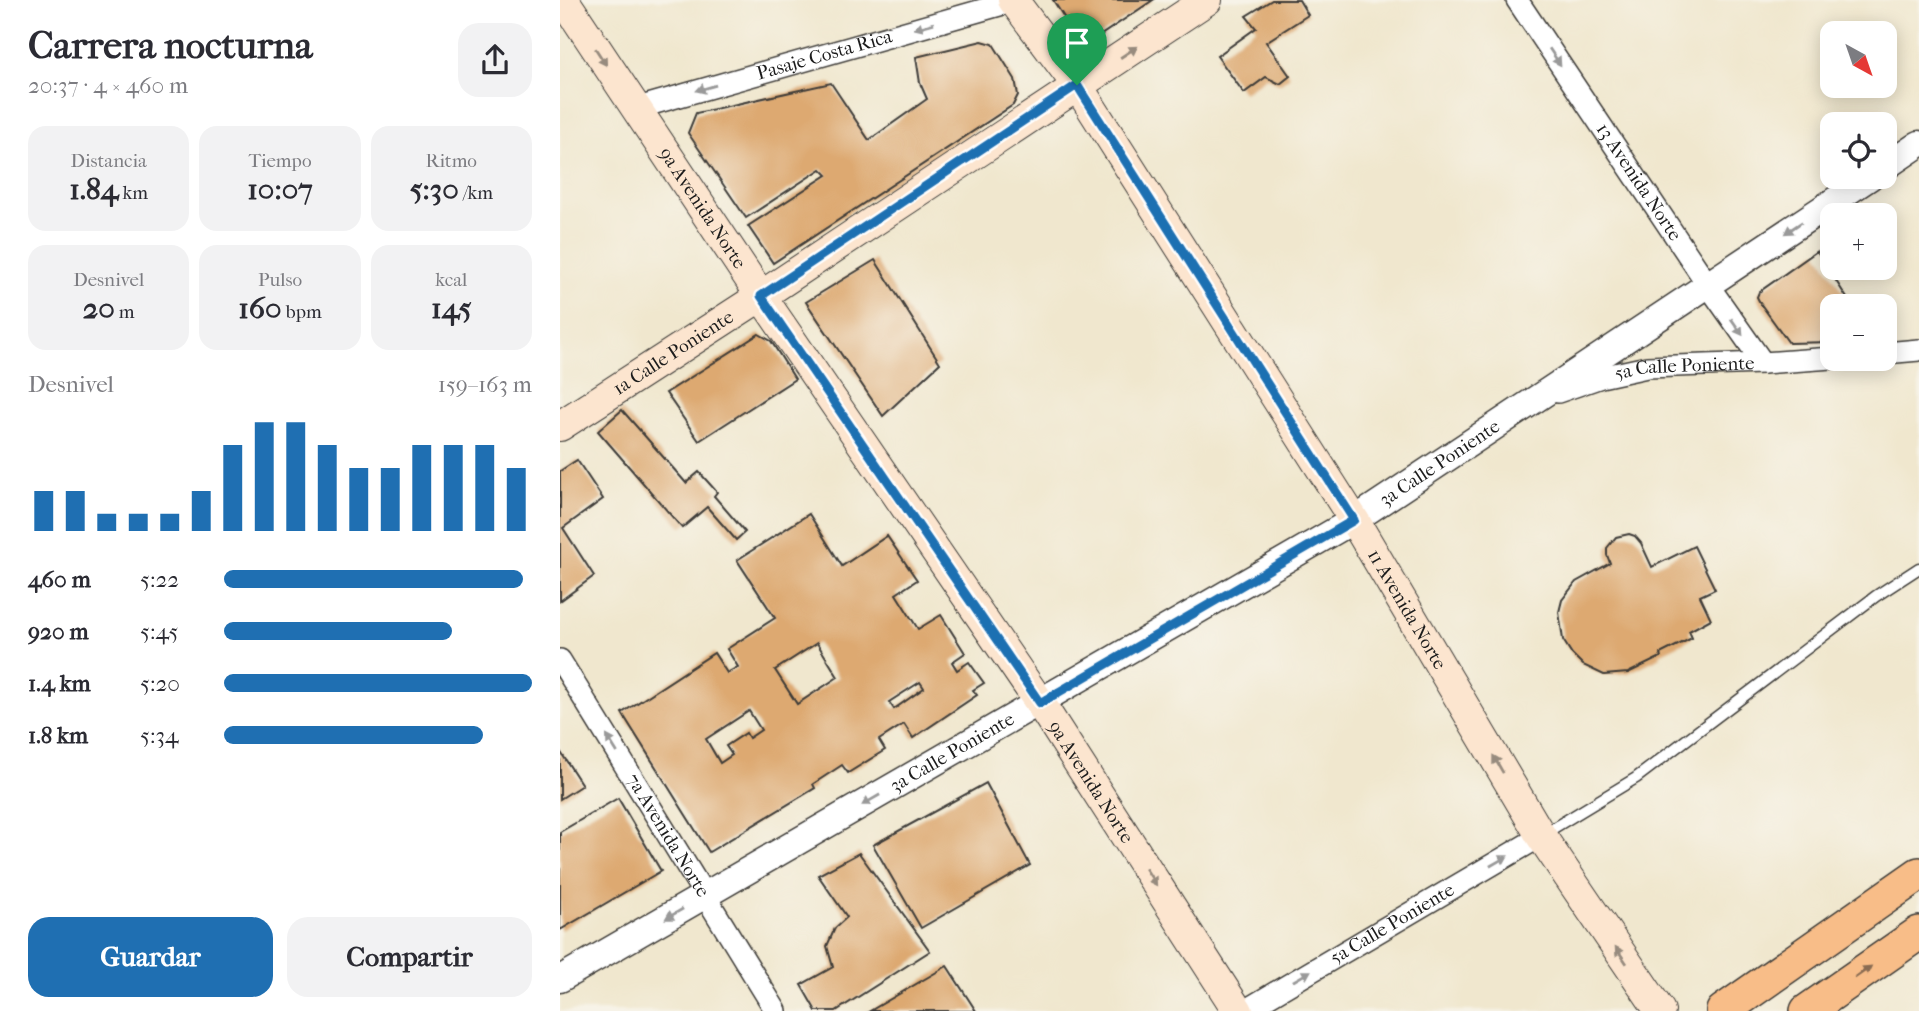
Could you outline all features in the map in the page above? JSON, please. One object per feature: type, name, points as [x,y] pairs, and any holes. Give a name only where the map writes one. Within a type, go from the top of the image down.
[{"type":"main road","name":"9a Avenida Norte","points":[[564,0],[761,296],[1040,703],[1238,1011]]},
{"type":"main road","name":"1a Calle Poniente","points":[[560,426],[1207,0]]},
{"type":"main road","name":"11 Avenida Norte","points":[[1013,1],[1077,85],[1354,520],[1541,836],[1660,1011]]},
{"type":"main road","points":[[1723,1011],[1919,874]]},
{"type":"main road","points":[[1760,1011],[1919,901]]},
{"type":"main road","points":[[1812,1010],[1919,933]]},
{"type":"street","name":"13 Avenida Norte","points":[[1517,0],[1763,363]]},
{"type":"street","name":"Pasaje Costa Rica","points":[[635,109],[1013,1]]},
{"type":"street","points":[[1897,159],[1919,144]]},
{"type":"street","name":"3a Calle Poniente","points":[[560,979],[1354,520],[1852,189]]},
{"type":"street","points":[[1897,352],[1919,350]]},
{"type":"street","name":"5a Calle Poniente","points":[[1540,398],[1601,377],[1647,366],[1820,359]]},
{"type":"street","name":"7a Avenida Norte","points":[[560,660],[776,1011]]},
{"type":"street","name":"5a Calle Poniente","points":[[1244,1011],[1541,836]]},
{"type":"lane","points":[[1541,836],[1636,778],[1876,596],[1919,568]]},
{"type":"building","points":[[1053,0],[1153,0],[1083,47]]},
{"type":"building","points":[[1272,0],[1299,0],[1308,15],[1266,42],[1290,76],[1280,84],[1266,77],[1244,93],[1217,56],[1256,28],[1246,16]]},
{"type":"building","points":[[982,41],[993,44],[1015,79],[1018,95],[1013,105],[773,263],[748,226],[827,175],[821,169],[746,218],[688,133],[696,113],[831,83],[869,140],[927,99],[920,83],[916,57]]},
{"type":"building","points":[[1817,251],[1820,256],[1820,280],[1835,280],[1844,294],[1820,294],[1820,342],[1789,343],[1760,303],[1757,297],[1759,292]]},
{"type":"building","points":[[875,260],[940,363],[883,416],[806,302]]},
{"type":"building","points":[[759,334],[771,341],[795,379],[699,441],[666,393]]},
{"type":"building","points":[[622,410],[686,483],[699,472],[717,492],[714,496],[745,532],[736,540],[707,507],[682,528],[598,431]]},
{"type":"building","points":[[577,460],[603,499],[563,528],[594,576],[560,601],[560,471]]},
{"type":"building","points":[[809,514],[842,566],[887,536],[917,580],[896,594],[918,629],[941,615],[965,653],[952,662],[957,670],[969,662],[984,683],[973,690],[977,695],[913,738],[904,724],[879,740],[885,750],[848,773],[842,765],[813,784],[815,788],[709,852],[622,713],[714,653],[727,673],[738,667],[727,649],[775,618],[737,560]],"holes":[[[817,643],[838,677],[797,704],[775,670]],[[920,682],[924,688],[894,709],[889,702]],[[749,711],[761,730],[749,738],[746,733],[726,746],[732,755],[720,763],[706,739]]]},
{"type":"building","points":[[1629,534],[1641,543],[1652,567],[1694,546],[1715,589],[1700,596],[1711,619],[1689,631],[1692,638],[1660,654],[1661,657],[1628,673],[1604,675],[1583,665],[1572,654],[1563,640],[1559,612],[1562,600],[1576,582],[1610,563],[1607,548],[1616,537]]},
{"type":"building","points":[[560,751],[582,785],[560,799]]},
{"type":"building","points":[[986,783],[1030,865],[921,928],[873,845]]},
{"type":"building","points":[[618,798],[661,871],[560,930],[560,832]]},
{"type":"building","points":[[859,853],[930,951],[836,1011],[816,1011],[801,985],[833,967],[827,946],[835,928],[847,917],[818,875]]},
{"type":"building","points":[[947,966],[976,1011],[870,1011]]},
{"type":"route","points":[[1077,85],[1354,520],[1040,703],[761,296],[1077,85]]}]
